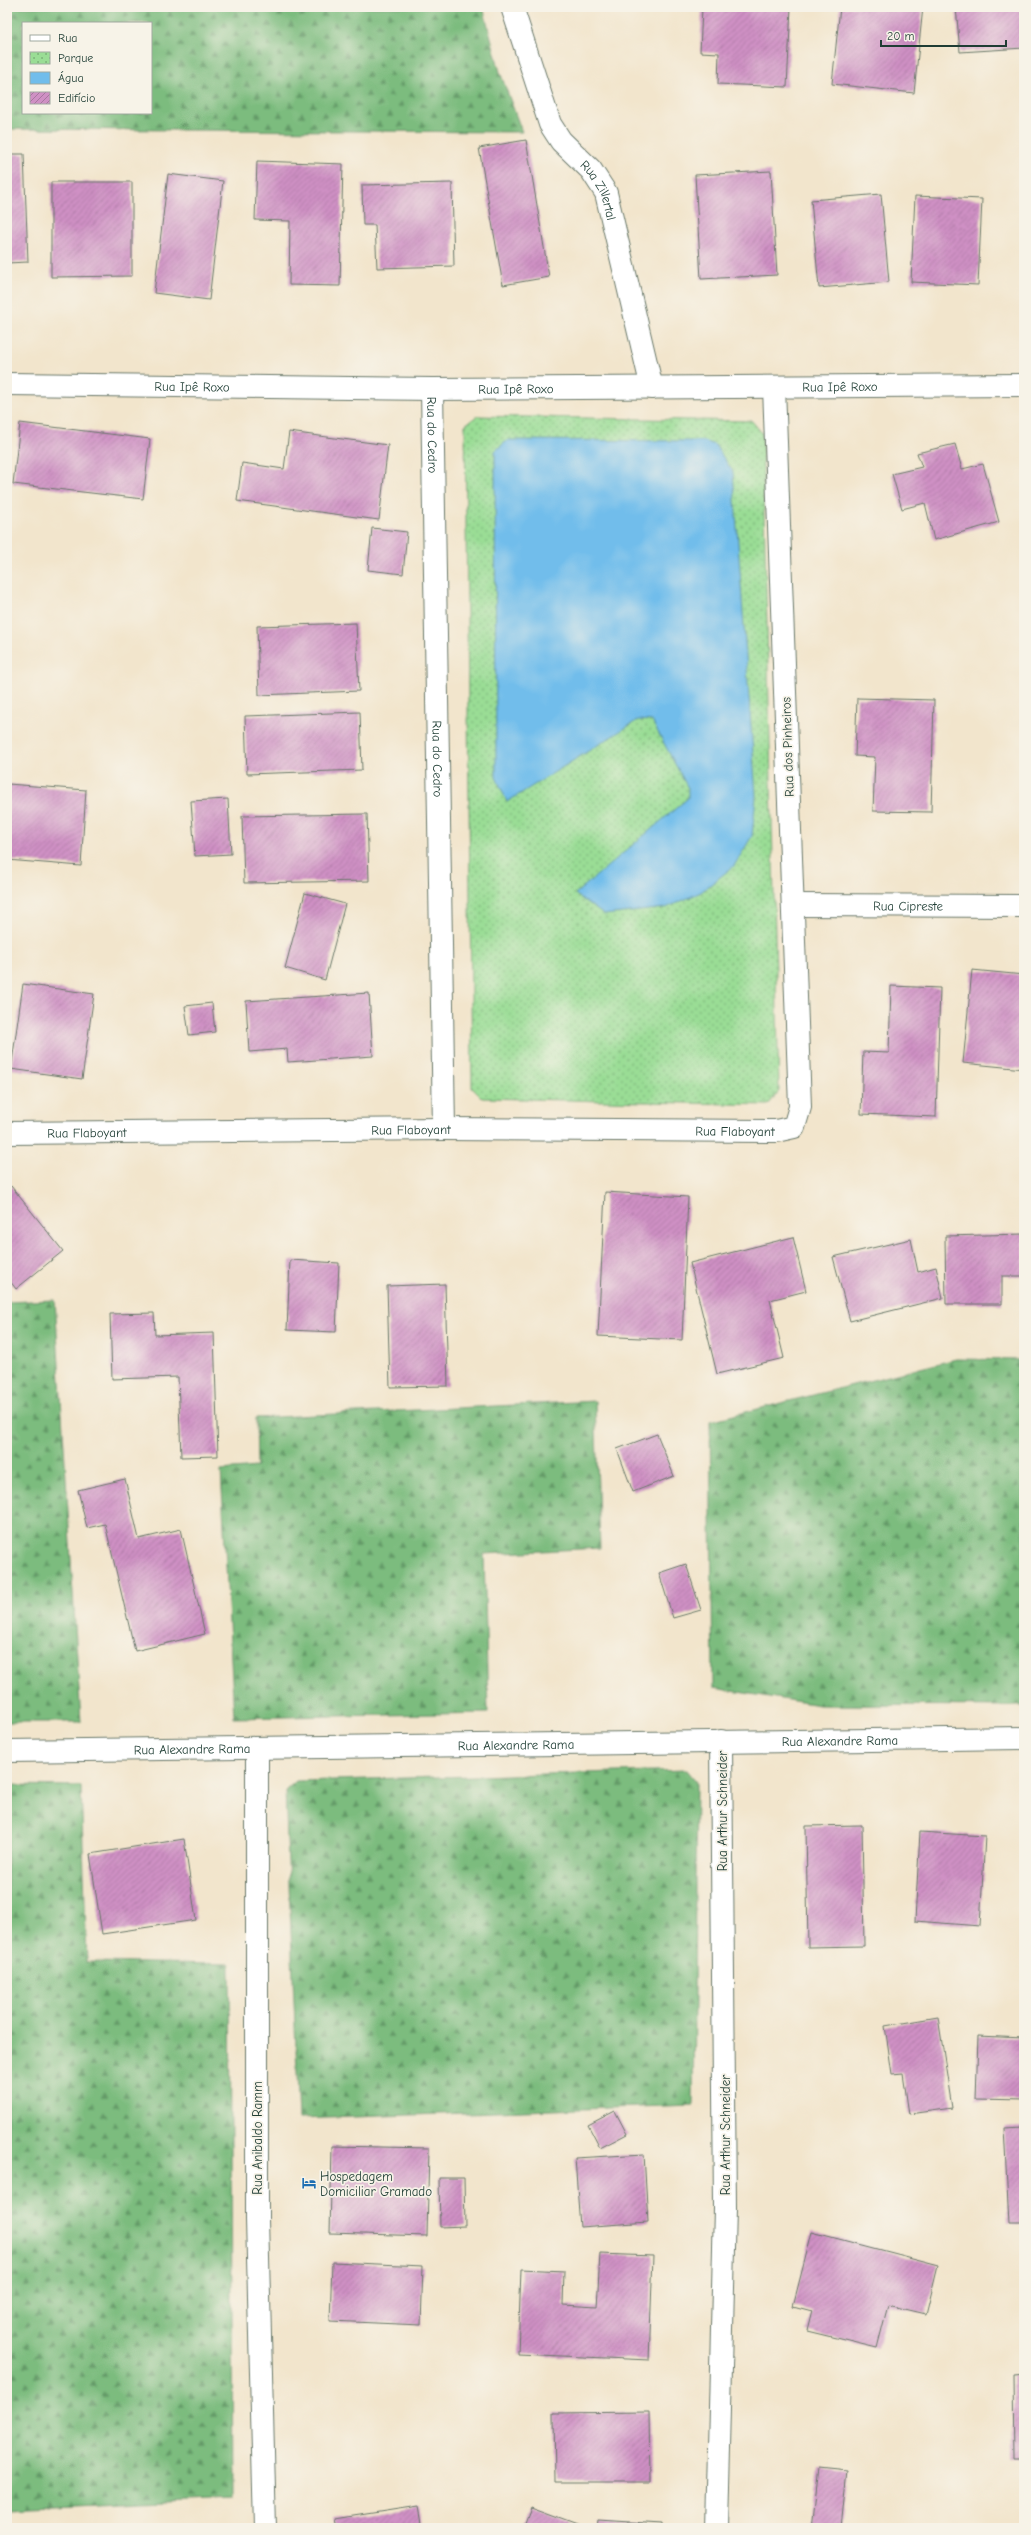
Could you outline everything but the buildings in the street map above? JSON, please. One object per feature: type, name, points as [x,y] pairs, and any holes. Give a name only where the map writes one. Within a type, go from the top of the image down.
[{"type":"street","name":"Rua Zillertal","points":[[512,7],[550,124],[561,141],[591,170],[606,193],[652,388]]},
{"type":"street","name":"Rua Ipê Roxo","points":[[7,384],[432,389],[1024,385]]},
{"type":"street","name":"Rua dos Pinheiros","points":[[774,387],[800,1107]]},
{"type":"street","name":"Rua do Cedro","points":[[432,389],[444,1129]]},
{"type":"street","name":"Rua Cipreste","points":[[792,905],[1024,906]]},
{"type":"street","name":"Rua Flaboyant","points":[[7,1133],[444,1129],[776,1131],[794,1127],[800,1107]]},
{"type":"street","name":"Rua Alexandre Rama","points":[[7,1751],[1024,1738]]},
{"type":"street","name":"Rua Arthur Schneider","points":[[717,2528],[725,2208],[721,1741]]},
{"type":"street","name":"Rua Anibaldo Ramm","points":[[257,1749],[257,2219],[265,2528]]},
{"type":"green space","points":[[7,7],[483,7],[500,72],[522,132],[7,129]]},
{"type":"green space","points":[[477,416],[752,421],[762,433],[779,1091],[768,1105],[482,1098],[472,1088],[465,425]]},
{"type":"green space","points":[[55,1300],[81,1722],[7,1722],[7,1302]]},
{"type":"green space","points":[[956,1359],[1024,1360],[1024,1706],[819,1705],[713,1688],[710,1421]]},
{"type":"green space","points":[[595,1401],[600,1548],[484,1554],[488,1713],[234,1718],[221,1470],[257,1467],[256,1418]]},
{"type":"green space","points":[[687,1770],[696,1781],[693,2105],[299,2119],[285,1791],[296,1781]]},
{"type":"green space","points":[[7,1785],[81,1786],[87,1962],[230,1964],[233,2499],[7,2509]]},
{"type":"water","points":[[508,440],[704,441],[715,445],[733,472],[756,796],[752,836],[734,866],[701,892],[666,908],[604,915],[575,894],[688,798],[688,788],[652,721],[638,720],[507,802],[496,777],[495,451]]},
{"type":"place","name":"Hospedagem Domiciliar Gramado","points":[[309,2183]]}]
